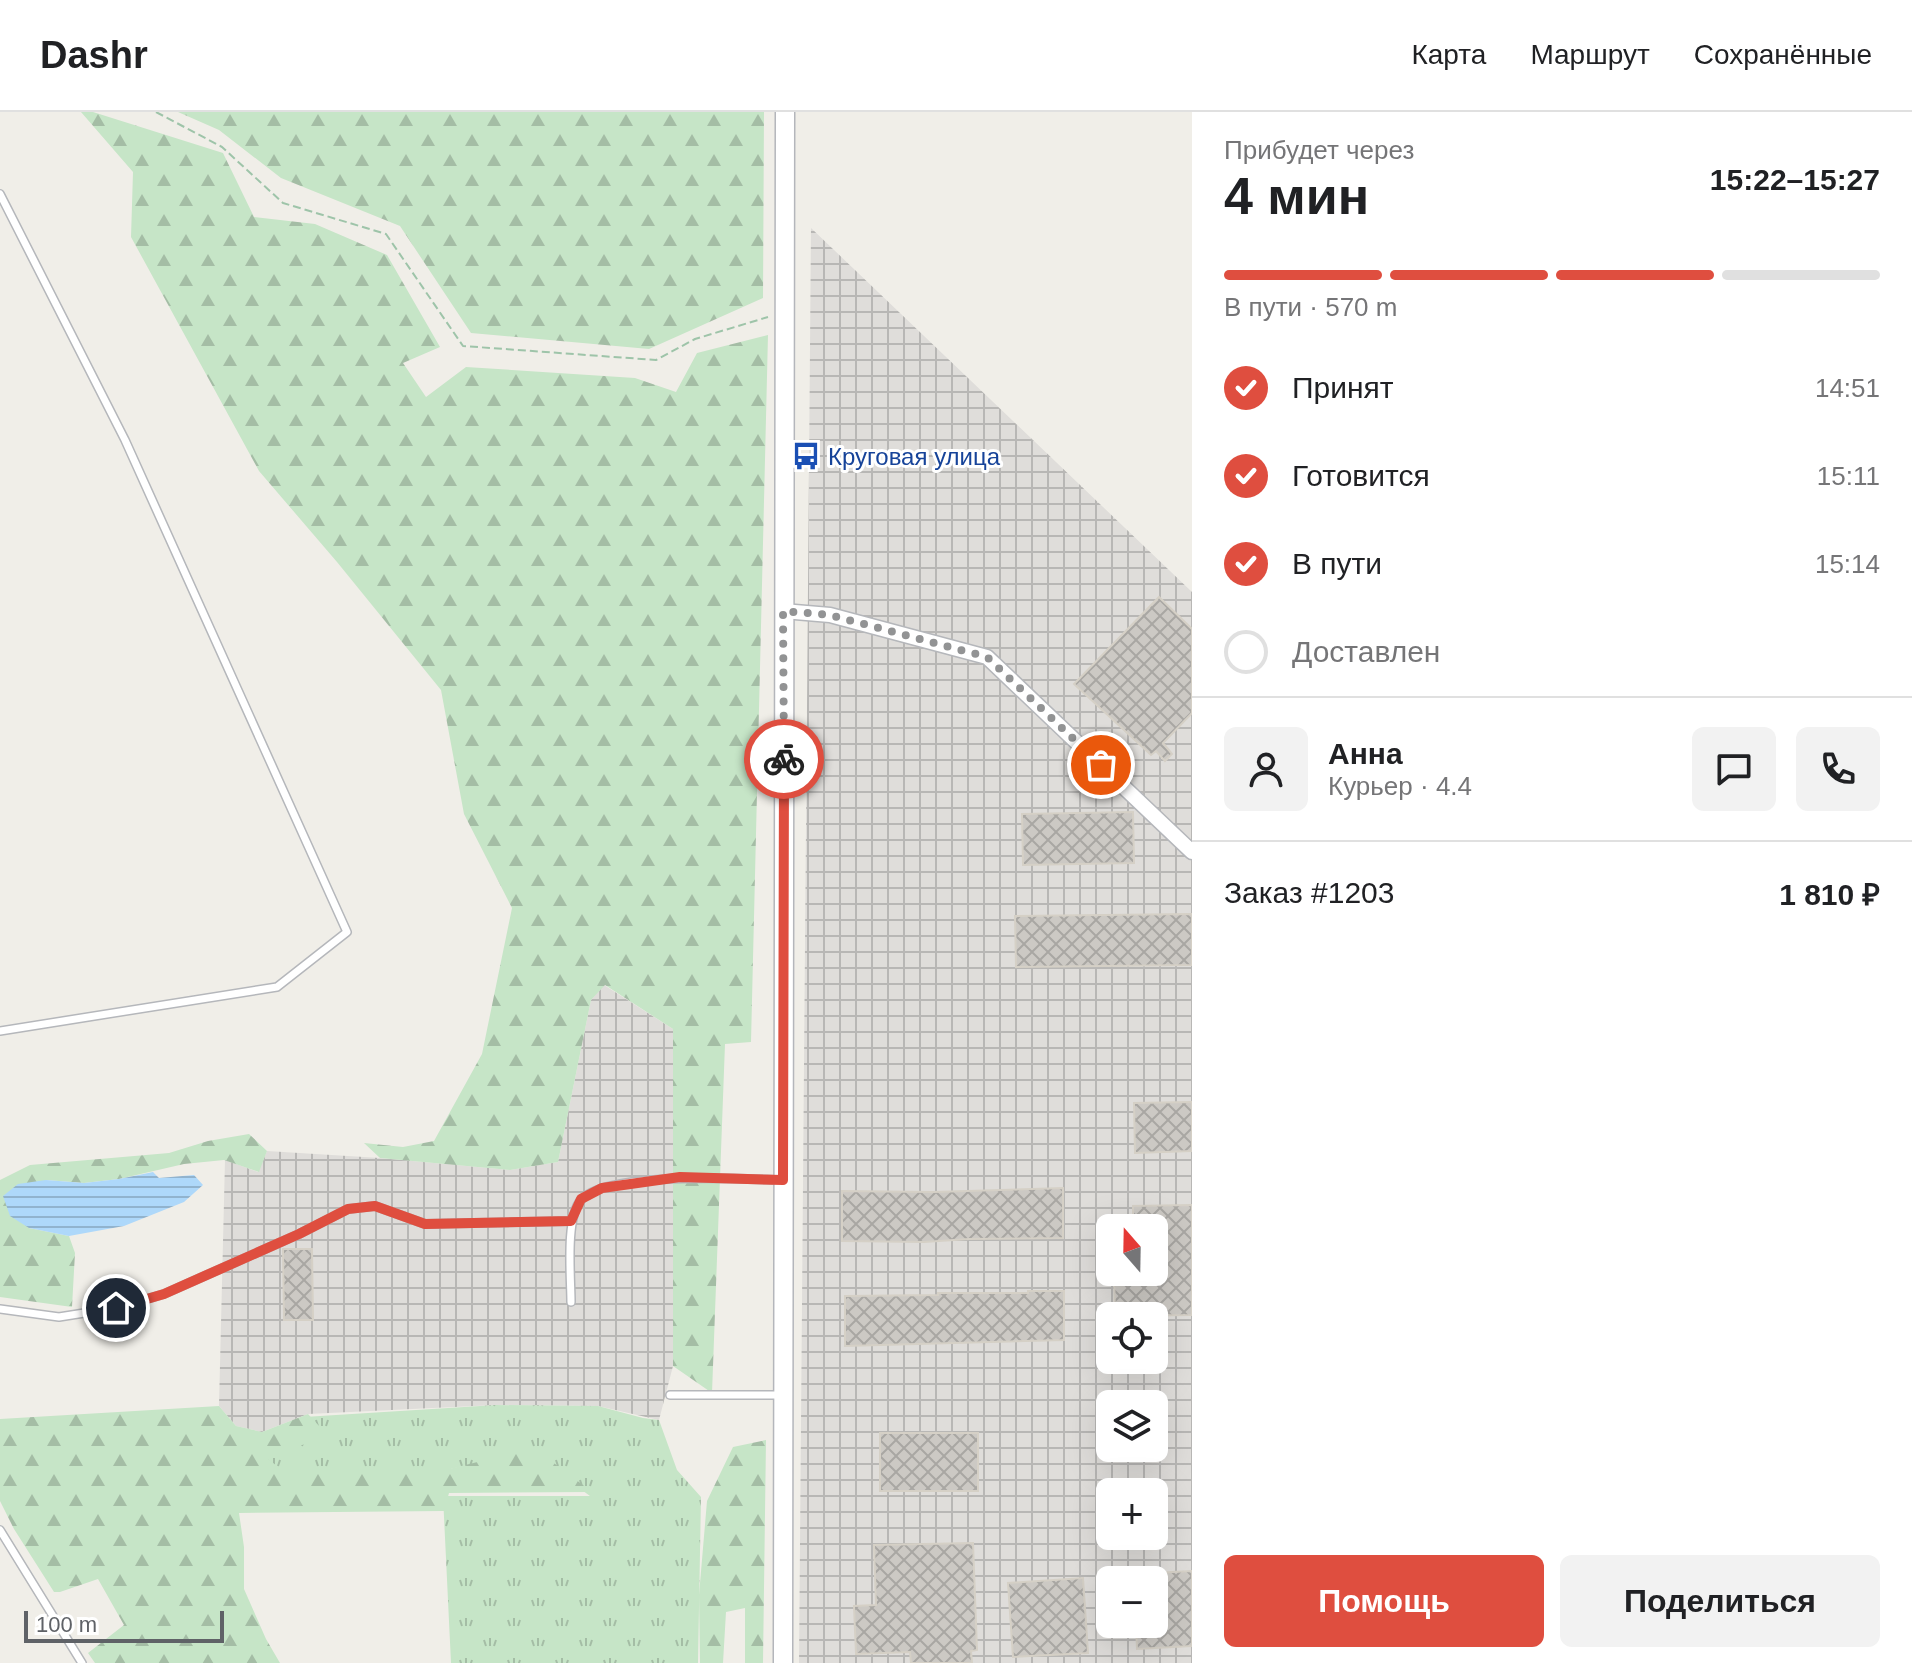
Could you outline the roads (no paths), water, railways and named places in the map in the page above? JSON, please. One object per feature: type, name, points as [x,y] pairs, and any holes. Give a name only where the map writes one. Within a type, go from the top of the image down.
[{"type":"main road","points":[[783,1663],[785,112]]},
{"type":"street","points":[[783,611],[830,615],[987,657],[1192,852]]},
{"type":"lane","points":[[0,194],[125,440],[347,932],[277,987],[0,1031]]},
{"type":"lane","points":[[571,1302],[571,1221],[581,1199],[602,1188],[680,1177],[783,1180]]},
{"type":"lane","points":[[0,1309],[59,1317],[116,1308],[164,1294],[348,1209],[375,1206],[425,1224],[571,1221]]},
{"type":"lane","points":[[670,1395],[785,1395]]},
{"type":"lane","points":[[0,1530],[82,1663]]},
{"type":"water","points":[[153,1172],[159,1178],[194,1175],[203,1185],[184,1202],[124,1226],[69,1236],[29,1228],[10,1216],[3,1196],[18,1184],[46,1180],[84,1183]]},
{"type":"place","name":"Круговая улица","points":[[806,456]]}]
